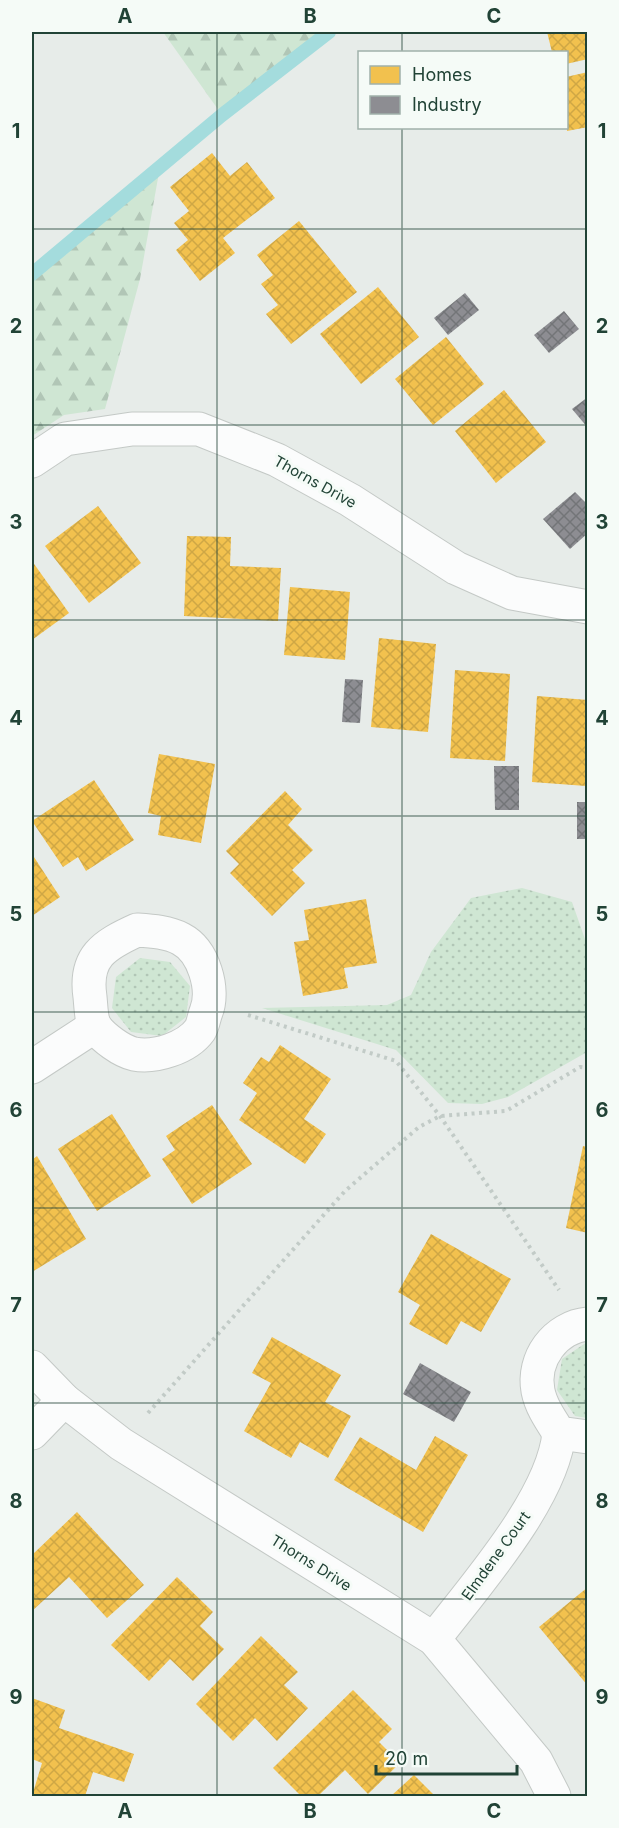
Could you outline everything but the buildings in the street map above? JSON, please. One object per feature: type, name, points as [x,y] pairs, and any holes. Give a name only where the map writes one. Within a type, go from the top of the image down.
[{"type":"street","name":"Thorns Drive","points":[[32,461],[65,439],[132,429],[200,429],[278,459],[350,500],[456,568],[512,593],[588,607]]},
{"type":"street","points":[[137,930],[162,932],[183,940],[200,960],[209,980],[207,1002],[208,1008],[200,1030],[180,1046],[158,1053],[133,1054],[113,1043],[95,1026],[87,979],[96,955],[115,940],[137,930]]},
{"type":"street","points":[[32,1067],[95,1026]]},
{"type":"street","name":"Elmdene Court","points":[[434,1639],[531,1510],[558,1445],[573,1435],[545,1411],[538,1390],[538,1366],[549,1346],[564,1330],[585,1324]]},
{"type":"street","name":"Thorns Drive","points":[[32,1367],[64,1400],[120,1444],[434,1639],[536,1761],[554,1797]]},
{"type":"street","points":[[32,1433],[64,1400]]},
{"type":"path","points":[[207,1002],[396,1061],[440,1116],[585,1324]]},
{"type":"path","points":[[120,1444],[345,1191],[419,1127],[440,1116],[506,1111],[580,1067],[588,1068]]},
{"type":"green space","points":[[163,32],[329,32],[222,115]]},
{"type":"green space","points":[[160,167],[140,279],[105,409],[64,415],[32,436],[32,274]]},
{"type":"green space","points":[[522,888],[572,902],[587,945],[587,1052],[508,1097],[482,1104],[448,1103],[396,1050],[262,1008],[387,1005],[411,995],[431,952],[471,898]]},
{"type":"green space","points":[[140,958],[170,962],[190,986],[186,1017],[162,1036],[131,1032],[112,1008],[116,977]]},
{"type":"green space","points":[[587,1342],[587,1418],[575,1416],[557,1390],[562,1359]]},
{"type":"waterway","points":[[32,274],[222,115],[329,32]]}]
